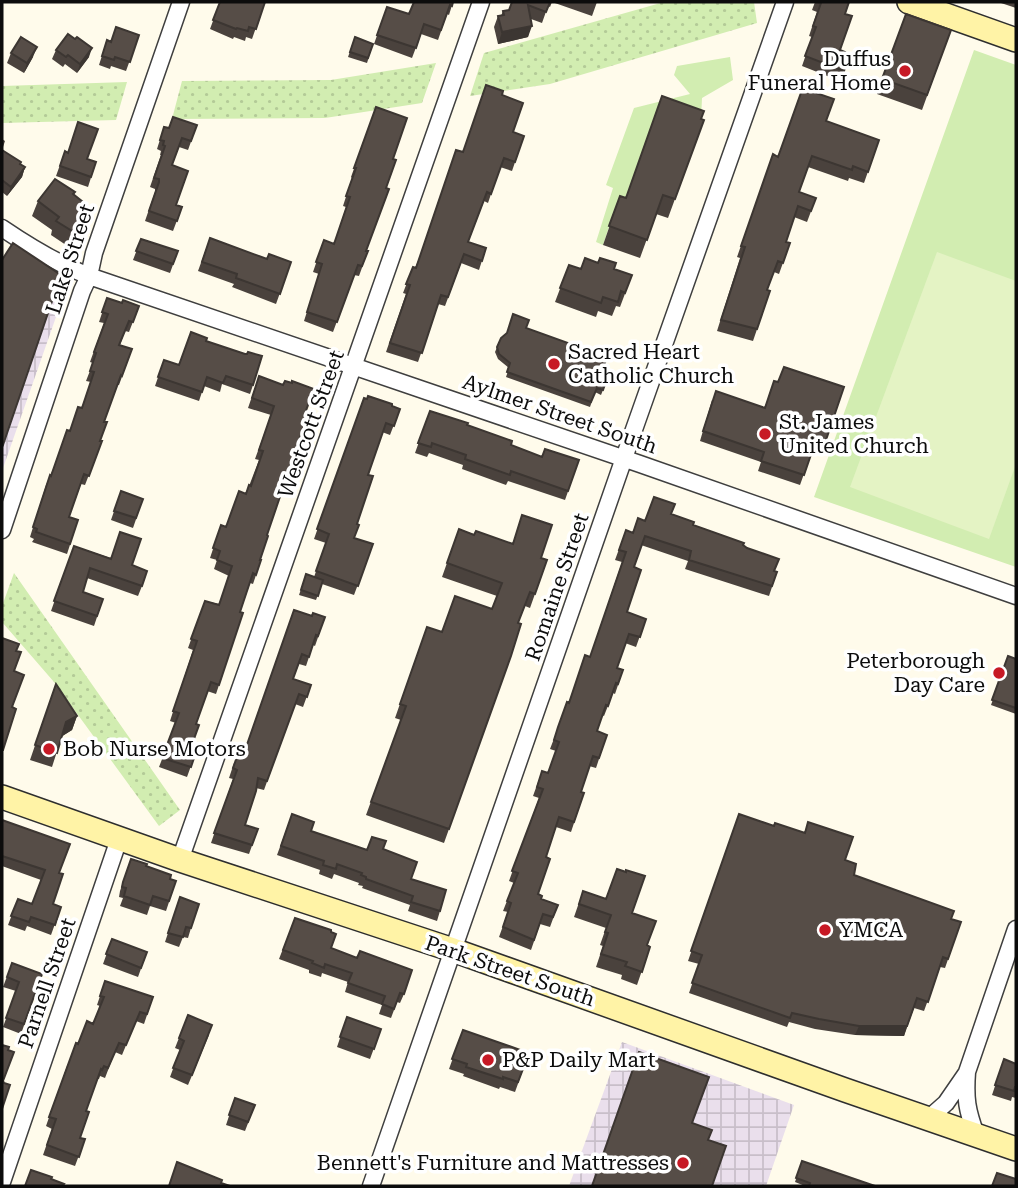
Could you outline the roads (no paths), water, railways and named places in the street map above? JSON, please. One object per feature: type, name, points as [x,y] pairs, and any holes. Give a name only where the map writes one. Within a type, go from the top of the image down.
[{"type":"main road","points":[[909,2],[1016,40]]},
{"type":"main road","name":"Park Street South","points":[[2,797],[180,860],[453,950],[1016,1149]]},
{"type":"street","name":"Lake Street","points":[[2,530],[181,2]]},
{"type":"street","name":"Westcott Street","points":[[180,860],[481,2]]},
{"type":"street","name":"Romaine Street","points":[[371,1186],[785,2]]},
{"type":"street","name":"Aylmer Street South","points":[[2,228],[32,248],[89,276],[624,458],[1016,596]]},
{"type":"street","name":"Parnell Street","points":[[2,1182],[119,839]]},
{"type":"street","points":[[976,1135],[965,1097],[967,1072],[1016,929]]},
{"type":"street","points":[[929,1118],[946,1102],[967,1072]]},
{"type":"place","name":"Duffus Funeral Home","points":[[905,71]]},
{"type":"place","name":"Sacred Heart Catholic Church","points":[[554,364]]},
{"type":"place","name":"St. James United Church","points":[[765,434]]},
{"type":"place","name":"Peterborough Day Care","points":[[999,673]]},
{"type":"place","name":"Bob Nurse Motors","points":[[49,749]]},
{"type":"place","name":"YMCA","points":[[825,930]]},
{"type":"place","name":"P&P Daily Mart","points":[[488,1060]]},
{"type":"place","name":"Bennett's Furniture and Mattresses","points":[[683,1163]]}]
